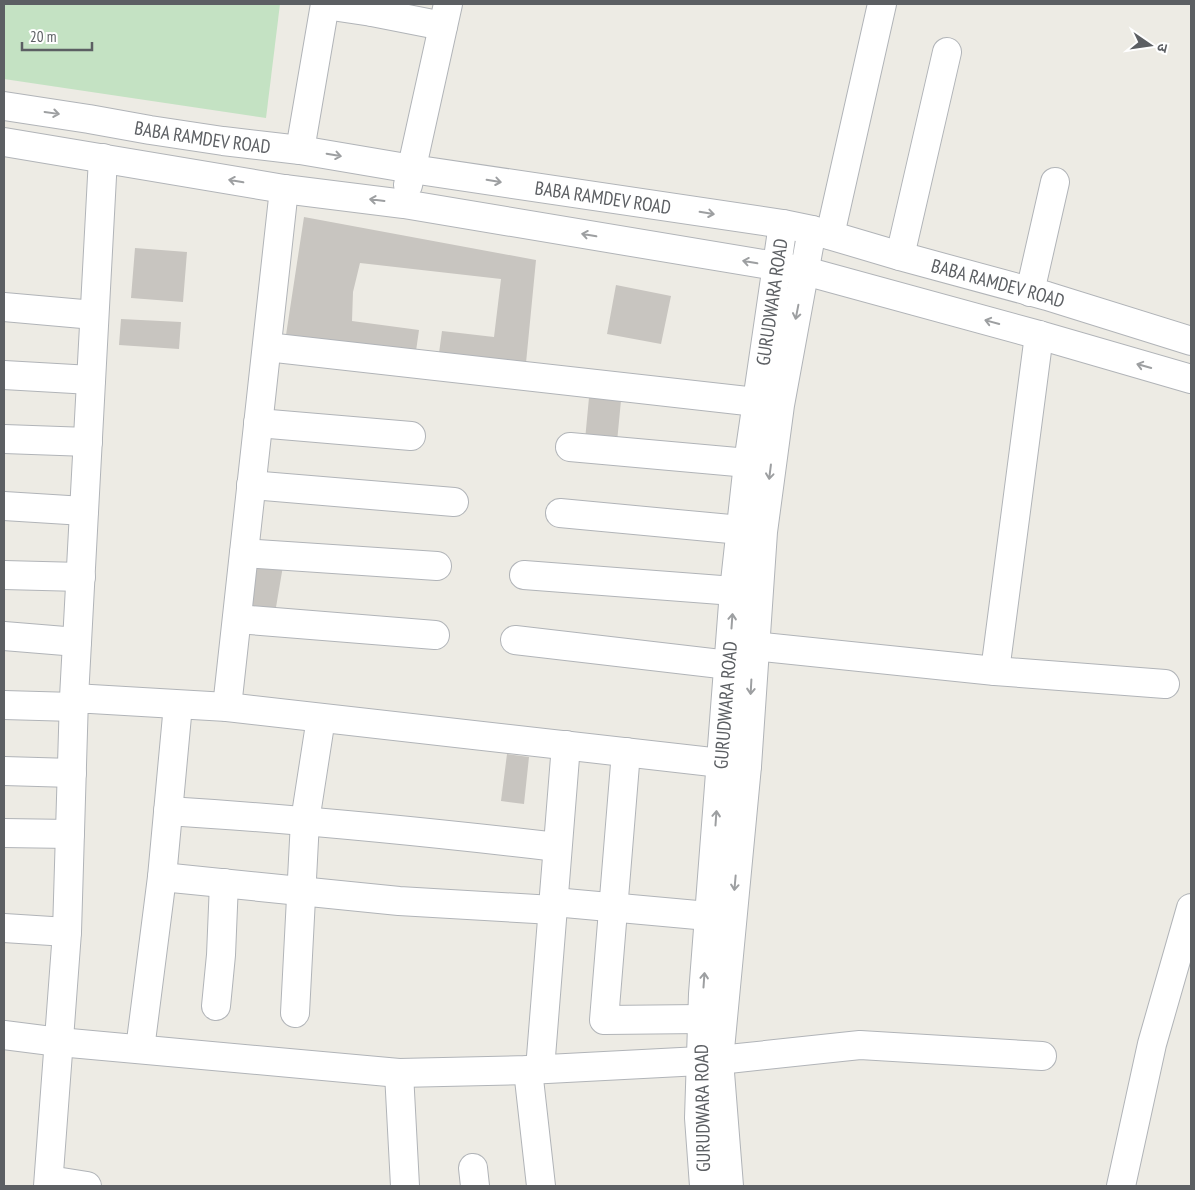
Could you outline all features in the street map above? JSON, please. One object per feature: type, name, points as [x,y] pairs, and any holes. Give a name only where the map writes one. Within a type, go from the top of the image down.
[{"type":"street","points":[[300,150],[325,4],[446,15],[404,204]]},
{"type":"street","name":"GURUDWARA ROAD","points":[[729,1186],[702,1020],[708,916],[754,646],[763,532],[771,465],[805,271],[821,232],[882,4]]},
{"type":"street","points":[[900,256],[947,52]]},
{"type":"street","name":"BABA RAMDEV ROAD","points":[[4,106],[89,118],[150,130],[300,150],[412,169],[783,224],[821,232],[1030,292],[1191,341]]},
{"type":"street","points":[[4,142],[284,189],[404,204],[805,271],[1039,335],[1191,380]]},
{"type":"street","points":[[87,1186],[49,1183],[67,932],[74,702],[103,158]]},
{"type":"street","points":[[1030,292],[1055,182]]},
{"type":"street","points":[[227,707],[284,189]]},
{"type":"street","name":"GURUDWARA ROAD","points":[[704,1186],[699,1118],[710,1060],[733,764],[729,665],[734,591],[756,402],[783,224]]},
{"type":"street","points":[[4,307],[94,315]]},
{"type":"street","points":[[995,672],[1039,335]]},
{"type":"street","points":[[267,347],[756,402]]},
{"type":"street","points":[[4,375],[91,380]]},
{"type":"street","points":[[258,423],[411,436]]},
{"type":"street","points":[[4,439],[88,442]]},
{"type":"street","points":[[570,447],[748,463]]},
{"type":"street","points":[[251,485],[454,502]]},
{"type":"street","points":[[4,506],[84,511]]},
{"type":"street","points":[[560,514],[741,530]]},
{"type":"street","points":[[244,553],[438,566]]},
{"type":"street","points":[[4,575],[80,577]]},
{"type":"street","points":[[524,575],[734,591]]},
{"type":"street","points":[[237,618],[435,635]]},
{"type":"street","points":[[4,636],[77,642]]},
{"type":"street","points":[[515,640],[729,665]]},
{"type":"street","points":[[754,646],[995,672],[1165,684]]},
{"type":"street","points":[[4,705],[74,702],[227,707],[733,764]]},
{"type":"street","points":[[140,1049],[162,877],[178,704]]},
{"type":"street","points":[[295,1013],[306,821],[321,718]]},
{"type":"street","points":[[541,1186],[534,1070],[553,906],[566,746]]},
{"type":"street","points":[[626,752],[604,1020],[702,1020]]},
{"type":"street","points":[[4,771],[72,773]]},
{"type":"street","points":[[168,811],[458,835],[558,847]]},
{"type":"street","points":[[4,833],[70,834]]},
{"type":"street","points":[[162,877],[400,901],[614,907],[708,916]]},
{"type":"street","points":[[216,1006],[221,955],[224,883]]},
{"type":"street","points":[[1121,1186],[1152,1044],[1191,908]]},
{"type":"street","points":[[4,928],[67,932]]},
{"type":"street","points":[[4,1036],[398,1073],[534,1070],[710,1060],[860,1045],[1042,1056]]},
{"type":"street","points":[[398,1073],[406,1186]]},
{"type":"green space","points":[[4,4],[280,4],[266,118],[4,79]]},
{"type":"building","points":[[304,217],[536,260],[526,363],[439,353],[442,331],[494,337],[501,279],[360,263],[353,292],[352,321],[419,330],[416,351],[286,335]]},
{"type":"building","points":[[135,248],[187,252],[183,302],[131,298]]},
{"type":"building","points":[[616,285],[671,296],[661,344],[607,334]]},
{"type":"building","points":[[121,319],[181,322],[179,349],[119,345]]},
{"type":"building","points":[[590,387],[622,390],[617,442],[585,440]]},
{"type":"building","points":[[254,561],[283,566],[274,619],[246,614]]},
{"type":"building","points":[[507,754],[529,757],[524,804],[501,801]]}]
